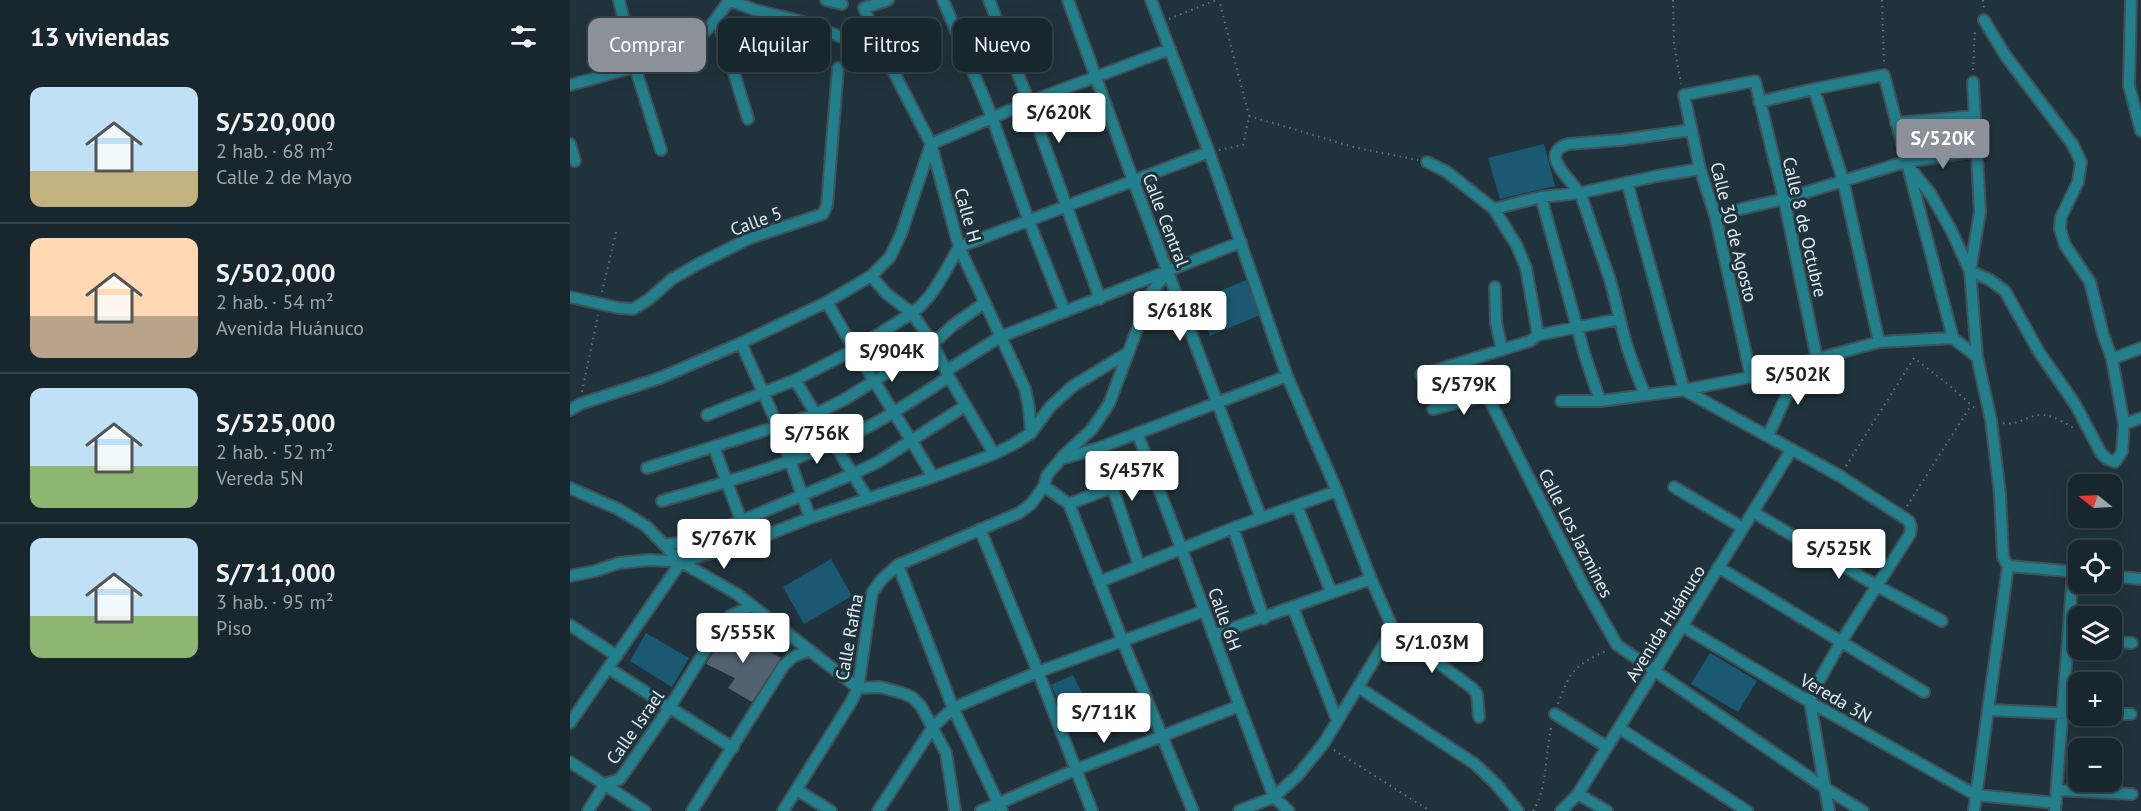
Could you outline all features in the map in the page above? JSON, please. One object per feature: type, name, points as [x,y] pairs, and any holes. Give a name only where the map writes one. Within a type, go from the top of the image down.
[{"type":"street","points":[[619,0],[623,18]]},
{"type":"street","points":[[706,31],[729,0],[755,10],[800,21],[842,37]]},
{"type":"street","points":[[826,0],[842,4]]},
{"type":"street","name":"Calle H","points":[[868,18],[864,8],[888,0]]},
{"type":"street","points":[[943,0],[992,117],[1028,219],[1065,312]]},
{"type":"street","points":[[989,0],[1029,102],[1100,299]]},
{"type":"street","name":"Calle Central","points":[[1068,0],[1133,180],[1261,518]]},
{"type":"street","points":[[1151,0],[1209,152],[1287,376],[1393,629],[1478,694],[1479,717]]},
{"type":"street","points":[[2132,0],[2129,86],[2141,131]]},
{"type":"street","points":[[717,17],[748,119]]},
{"type":"street","points":[[1905,162],[1930,193],[1951,230],[1970,271],[1990,280],[2005,291],[2039,352],[2075,404],[2101,453],[2107,459],[2115,462],[2122,452],[2124,424],[2112,359],[2090,282],[2065,244],[2060,229],[2061,217],[2078,182],[2081,162],[2073,145],[1984,20]]},
{"type":"street","points":[[570,410],[580,404],[660,378],[741,343],[850,291],[871,276],[890,257],[901,234],[931,144],[1029,102],[1170,49]]},
{"type":"street","name":"Calle 5","points":[[570,297],[633,309],[648,300],[672,279],[750,238],[823,214],[827,205],[838,68]]},
{"type":"street","points":[[570,85],[617,72]]},
{"type":"street","points":[[637,72],[661,150]]},
{"type":"street","name":"Calle H","points":[[893,72],[931,144],[958,247],[1025,389],[1029,408],[1030,433]]},
{"type":"street","points":[[1759,102],[1814,88],[1884,75],[1953,338],[1977,357]]},
{"type":"street","name":"Calle 8 de Octubre","points":[[1684,95],[1755,81],[1784,199],[1817,359]]},
{"type":"street","points":[[1972,82],[1980,212],[1970,271],[1977,357],[1991,420],[2000,494],[2003,556],[2008,566],[1974,811]]},
{"type":"street","points":[[1814,88],[1843,180],[1879,342]]},
{"type":"street","name":"Calle 30 de Agosto","points":[[1684,95],[1700,169],[1715,215],[1751,377]]},
{"type":"street","points":[[1896,123],[1975,116]]},
{"type":"street","points":[[1645,395],[1627,345],[1611,282],[1580,193],[1563,175],[1556,160],[1556,153],[1561,146],[1691,130]]},
{"type":"street","points":[[570,144],[575,161]]},
{"type":"street","points":[[1715,215],[1784,199],[1905,162],[1977,150]]},
{"type":"street","points":[[707,415],[795,380],[854,350],[921,307],[934,290],[958,247],[1209,152]]},
{"type":"street","points":[[1427,162],[1447,172],[1494,208],[1517,246],[1527,268],[1538,335]]},
{"type":"street","points":[[1494,208],[1541,197],[1580,193],[1700,169]]},
{"type":"street","points":[[1627,182],[1684,390],[1840,477],[1909,521],[1911,527],[1910,534],[1841,642],[1812,693],[1810,702],[1829,811]]},
{"type":"street","points":[[1541,197],[1600,400]]},
{"type":"street","points":[[662,501],[790,461],[834,443],[865,429],[894,411],[1000,337],[1241,242]]},
{"type":"street","points":[[1001,808],[953,708],[898,565],[1019,513],[1031,504],[1044,486],[1047,475],[1060,459],[1092,429],[1109,404],[1150,295],[1168,270]]},
{"type":"street","points":[[871,276],[887,294],[912,313],[933,344],[947,374],[994,454]]},
{"type":"street","points":[[1495,287],[1497,322],[1502,350]]},
{"type":"street","points":[[827,302],[933,477]]},
{"type":"street","points":[[647,468],[816,414],[933,344],[952,326],[984,303]]},
{"type":"street","points":[[1421,375],[1530,341],[1538,335],[1620,319]]},
{"type":"street","points":[[1561,401],[1600,400],[1684,390],[1751,377],[1879,342],[1953,338]]},
{"type":"street","points":[[741,343],[778,426],[810,518]]},
{"type":"street","points":[[2112,359],[2141,348]]},
{"type":"street","points":[[570,576],[619,563],[650,560],[681,562],[748,542],[994,454],[1030,433],[1050,407],[1072,386],[1129,352]]},
{"type":"street","points":[[1768,436],[1801,363]]},
{"type":"street","points":[[1060,459],[1099,448],[1287,376]]},
{"type":"street","points":[[795,380],[868,499]]},
{"type":"street","name":"Calle Los Jazmines","points":[[1433,409],[1487,395],[1582,585],[1617,645],[1825,788],[1863,811]]},
{"type":"street","points":[[665,545],[682,542],[741,521],[853,474],[878,462],[965,406]]},
{"type":"street","points":[[2124,424],[2141,418]]},
{"type":"street","name":"Calle 6H","points":[[1137,433],[1183,548],[1204,611],[1274,797],[1283,809]]},
{"type":"street","points":[[714,447],[748,542]]},
{"type":"street","points":[[1099,448],[1139,565]]},
{"type":"street","name":"Avenida Huánuco","points":[[1561,811],[1578,794],[1792,449]]},
{"type":"street","points":[[1069,504],[1152,472]]},
{"type":"street","points":[[1044,486],[1069,504],[1122,642],[1193,811]]},
{"type":"street","points":[[1674,487],[1743,528]]},
{"type":"street","points":[[570,488],[618,509],[646,526],[681,562],[737,594],[858,688],[880,687],[912,697],[921,706],[946,753],[955,811]]},
{"type":"street","points":[[1099,582],[1233,528],[1337,491]]},
{"type":"street","points":[[1297,506],[1331,592]]},
{"type":"street","points":[[1752,512],[1877,586],[1942,621]]},
{"type":"street","points":[[1233,528],[1263,619]]},
{"type":"street","points":[[980,529],[1092,811]]},
{"type":"street","points":[[570,723],[681,562]]},
{"type":"street","name":"Calle Rafha","points":[[783,811],[845,714],[858,688],[872,593],[882,579],[898,565]]},
{"type":"street","points":[[2008,566],[2068,571]]},
{"type":"street","points":[[1718,567],[1924,692]]},
{"type":"street","points":[[2122,577],[2141,579]]},
{"type":"street","points":[[1213,635],[1371,579]]},
{"type":"street","name":"Calle Israel","points":[[588,811],[604,784],[620,779],[670,707],[723,622],[753,606]]},
{"type":"street","points":[[1293,608],[1337,720]]},
{"type":"street","points":[[878,811],[933,727],[953,708],[1038,672],[1204,611]]},
{"type":"street","points":[[570,625],[616,656]]},
{"type":"street","name":"Vereda 3N","points":[[1682,626],[1810,702],[1976,795]]},
{"type":"street","points":[[1239,811],[1274,797],[1298,775],[1324,743],[1393,629]]},
{"type":"street","points":[[2122,642],[2132,642]]},
{"type":"street","points":[[692,811],[784,665],[793,657],[810,650]]},
{"type":"street","points":[[1976,795],[2055,807],[2062,714],[2071,660]]},
{"type":"street","points":[[608,668],[733,748]]},
{"type":"street","points":[[1358,687],[1475,764],[1496,784],[1518,811]]},
{"type":"street","points":[[981,811],[1001,808],[1075,770],[1239,706]]},
{"type":"street","points":[[1988,710],[2068,714]]},
{"type":"street","points":[[1555,714],[1607,747]]},
{"type":"street","points":[[2122,714],[2131,714]]},
{"type":"street","points":[[1619,728],[1747,811]]},
{"type":"street","points":[[570,762],[645,811]]},
{"type":"street","points":[[797,790],[831,811]]},
{"type":"street","points":[[2057,790],[2132,794]]},
{"type":"street","points":[[1578,794],[1607,811]]},
{"type":"path","points":[[1159,22],[1218,0],[1249,116],[1243,145],[1209,152]]},
{"type":"path","points":[[1673,0],[1674,45],[1684,95]]},
{"type":"path","points":[[1882,0],[1884,75]]},
{"type":"path","points":[[1972,82],[1975,27],[1984,20]]},
{"type":"path","points":[[1249,116],[1357,148],[1427,162]]},
{"type":"path","points":[[580,404],[616,232]]},
{"type":"path","points":[[1840,477],[1914,358],[1991,420],[2013,424],[2041,414],[2054,417],[2092,437]]},
{"type":"path","points":[[1901,516],[1971,406]]},
{"type":"path","points":[[1324,743],[1430,811]]},
{"type":"shaded area","points":[[1544,144],[1555,186],[1500,199],[1488,158]]},
{"type":"shaded area","points":[[1246,280],[1260,315],[1210,336],[1196,301]]},
{"type":"shaded area","points":[[831,559],[852,596],[804,624],[783,587]]},
{"type":"shaded area","points":[[646,633],[689,658],[672,687],[630,661]]},
{"type":"shaded area","points":[[1710,653],[1757,681],[1738,712],[1691,684]]},
{"type":"shaded area","points":[[1073,675],[1093,715],[1071,726],[1051,685]]},
{"type":"building","points":[[728,628],[781,658],[752,702],[728,688],[735,678],[706,664]]}]
